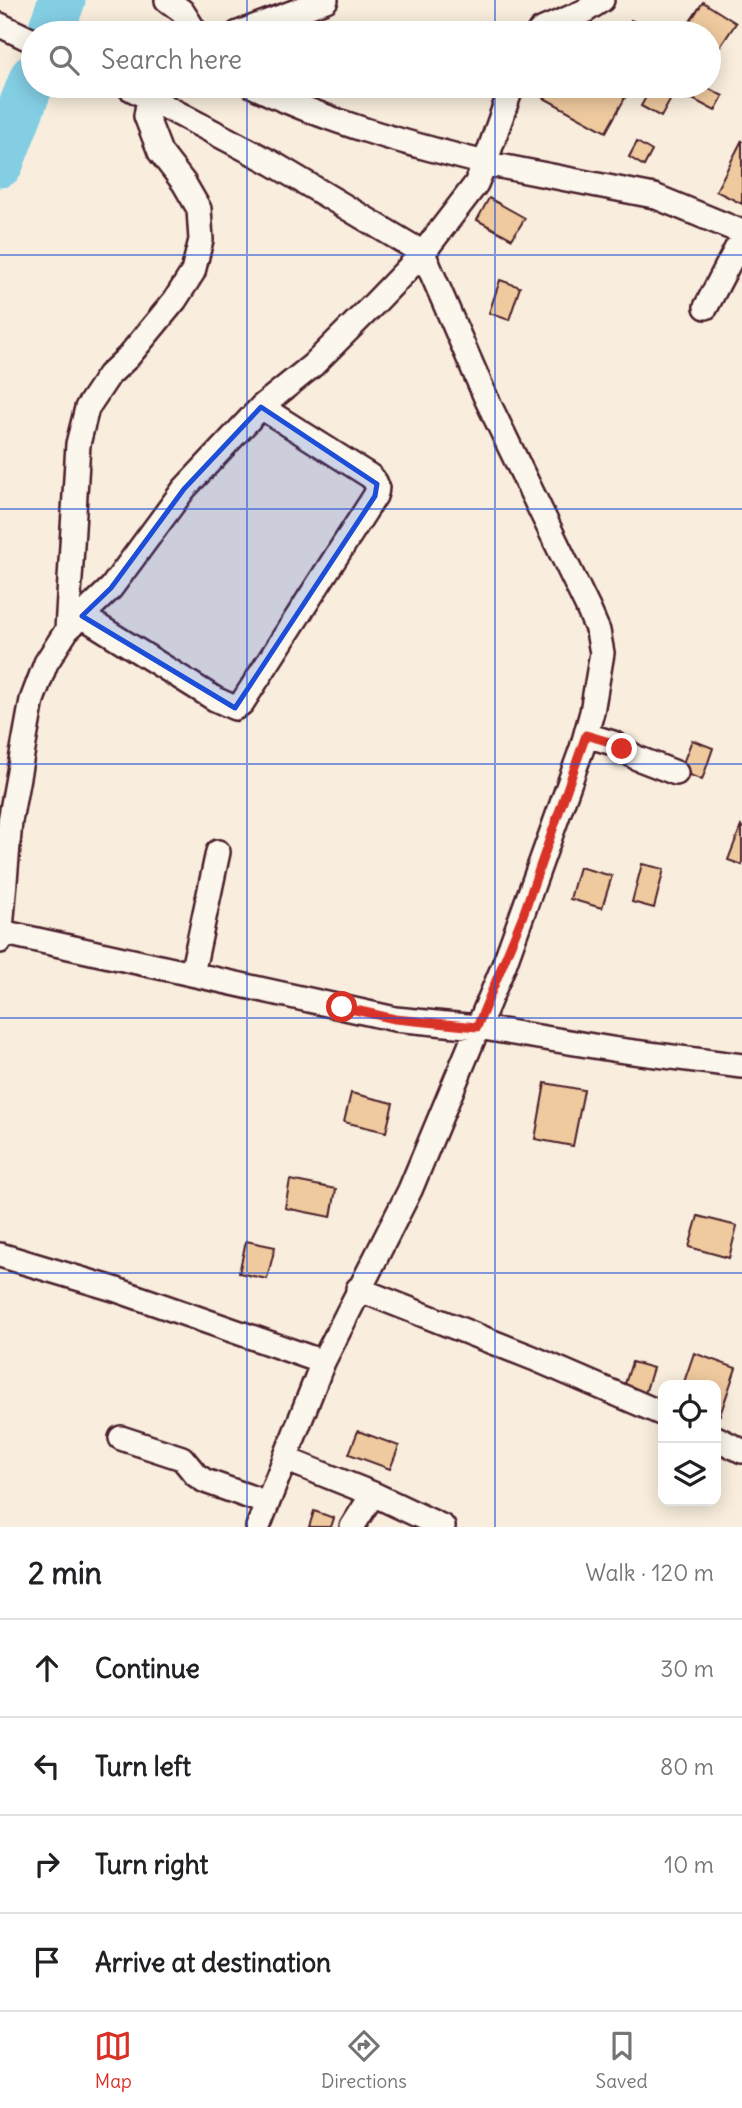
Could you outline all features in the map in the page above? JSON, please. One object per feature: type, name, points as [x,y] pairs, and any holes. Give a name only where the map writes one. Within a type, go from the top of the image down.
[{"type":"street","points":[[270,21],[326,0]]},
{"type":"street","points":[[562,21],[602,0]]},
{"type":"street","points":[[179,4],[189,21]]},
{"type":"street","points":[[0,25],[21,35]]},
{"type":"street","points":[[75,623],[78,444],[87,408],[109,375],[128,357],[175,300],[193,272],[201,240],[199,209],[184,183],[160,152],[138,98]]},
{"type":"street","points":[[150,98],[272,163],[423,253],[486,398],[598,631],[602,653],[592,712],[599,739],[410,1190],[323,1362],[258,1527]]},
{"type":"street","points":[[279,98],[358,129],[485,163],[654,196],[742,232]]},
{"type":"street","points":[[0,941],[10,821],[32,699],[46,663],[75,623],[111,588],[184,489],[261,408],[313,365],[423,253],[476,184],[508,98]]},
{"type":"street","points":[[706,307],[742,239]]},
{"type":"street","points":[[75,623],[215,699],[235,708],[242,704],[375,496],[377,488],[370,476],[261,408]]},
{"type":"street","points":[[599,739],[676,773]]},
{"type":"street","points":[[192,974],[218,852]]},
{"type":"street","points":[[1,932],[395,1019],[477,1027],[618,1050],[742,1066]]},
{"type":"street","points":[[0,1255],[114,1289],[323,1362]]},
{"type":"street","points":[[358,1289],[658,1412]]},
{"type":"street","points":[[121,1438],[182,1458],[196,1475],[205,1481],[267,1503]]},
{"type":"street","points":[[721,1440],[742,1451]]},
{"type":"street","points":[[285,1459],[373,1494],[443,1527]]},
{"type":"street","points":[[352,1527],[373,1494]]},
{"type":"highlighted area","points":[[261,407],[377,484],[375,496],[235,708],[82,616],[111,588],[184,489]]},
{"type":"building","points":[[703,2],[736,23],[721,46],[721,21],[690,21]]},
{"type":"building","points":[[723,96],[715,111],[691,98]]},
{"type":"building","points":[[544,98],[625,98],[606,132]]},
{"type":"building","points":[[645,98],[671,98],[661,117],[641,106]]},
{"type":"building","points":[[742,140],[742,204],[716,191]]},
{"type":"building","points":[[637,142],[652,151],[644,166],[629,157]]},
{"type":"building","points":[[489,198],[525,218],[512,239],[477,220]]},
{"type":"building","points":[[500,280],[520,287],[509,320],[489,313]]},
{"type":"building","points":[[692,740],[713,748],[702,780],[680,771]]},
{"type":"building","points":[[742,827],[742,865],[728,860]]},
{"type":"building","points":[[642,864],[664,869],[654,908],[632,902]]},
{"type":"building","points":[[579,867],[612,876],[602,908],[570,899]]},
{"type":"building","points":[[545,1083],[584,1090],[573,1146],[535,1139]]},
{"type":"building","points":[[351,1093],[393,1103],[386,1132],[344,1122]]},
{"type":"building","points":[[290,1180],[336,1189],[331,1217],[285,1208]]},
{"type":"building","points":[[698,1216],[737,1226],[729,1258],[689,1247]]},
{"type":"building","points":[[246,1241],[275,1247],[267,1279],[239,1273]]},
{"type":"building","points":[[694,1353],[736,1368],[721,1412],[721,1380],[685,1380]]},
{"type":"building","points":[[632,1362],[653,1368],[644,1397],[623,1390]]},
{"type":"building","points":[[358,1431],[399,1446],[390,1469],[349,1454]]},
{"type":"building","points":[[314,1511],[334,1518],[331,1527],[309,1527]]},
{"type":"waterway","points":[[54,21],[62,0]]},
{"type":"waterway","points":[[0,164],[25,98]]},
{"type":"route","points":[[342,1007],[395,1019],[477,1027],[523,915],[586,735],[613,743],[622,749]]}]
